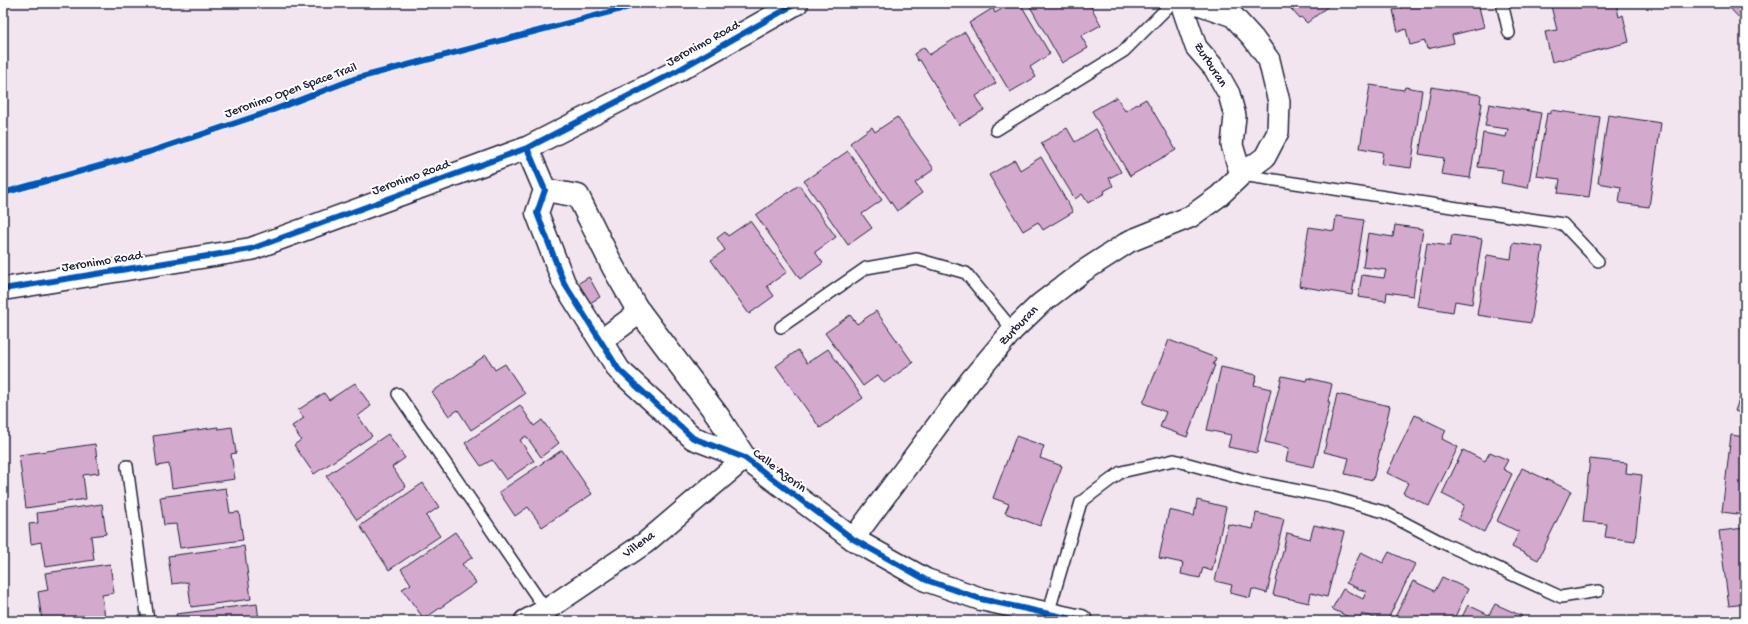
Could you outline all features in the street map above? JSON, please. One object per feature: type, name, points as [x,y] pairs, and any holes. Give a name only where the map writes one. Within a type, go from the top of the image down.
[{"type":"street","name":"Jeronimo Road","points":[[3,289],[251,249],[527,148],[676,72],[797,3]]},
{"type":"street","name":"Zurburan","points":[[1181,3],[1196,47],[1215,69],[1229,94],[1235,116],[1232,145],[1241,175]]},
{"type":"street","name":"Zurburan","points":[[852,539],[971,380],[1013,330],[1040,304],[1082,272],[1130,241],[1190,217],[1219,196],[1241,175],[1265,158],[1278,132],[1279,102],[1269,60],[1233,16],[1196,3]]},
{"type":"street","points":[[527,148],[545,190]]},
{"type":"street","name":"Calle Azorin","points":[[745,458],[718,416],[640,312],[613,267],[578,196],[545,190],[537,214],[564,283],[619,370],[693,438],[745,458],[852,539],[926,580],[980,599],[1081,621]]},
{"type":"street","points":[[601,341],[640,312]]},
{"type":"street","name":"Villena","points":[[525,621],[546,610],[645,543],[745,458]]},
{"type":"lane","points":[[996,130],[1124,51],[1172,3]]},
{"type":"lane","points":[[1502,3],[1509,33]]},
{"type":"lane","points":[[1241,175],[1563,224],[1598,261]]},
{"type":"lane","points":[[781,327],[866,268],[918,259],[966,273],[1013,330]]},
{"type":"lane","points":[[398,394],[546,610]]},
{"type":"lane","points":[[1048,614],[1081,502],[1121,472],[1174,460],[1250,481],[1330,497],[1384,512],[1443,542],[1560,597],[1598,591]]},
{"type":"lane","points":[[127,466],[148,621]]},
{"type":"building","points":[[1012,3],[1020,3],[1050,54],[1030,67],[1036,77],[1010,92],[969,23],[993,8],[995,13]]},
{"type":"building","points":[[1028,3],[1089,3],[1101,25],[1081,36],[1088,48],[1062,63]]},
{"type":"building","points":[[1286,3],[1332,3],[1307,23],[1301,17],[1299,18]]},
{"type":"building","points":[[1399,3],[1478,3],[1484,27],[1452,35],[1454,43],[1427,49],[1425,41],[1410,45],[1406,29],[1398,32],[1393,10],[1401,9]]},
{"type":"building","points":[[1564,3],[1616,3],[1619,17],[1623,15],[1629,42],[1552,62],[1545,32],[1557,30],[1551,6]]},
{"type":"building","points":[[1725,3],[1745,3],[1745,24]]},
{"type":"building","points":[[965,32],[996,83],[976,96],[984,110],[959,125],[920,60],[918,61],[914,54],[924,47],[929,55]]},
{"type":"building","points":[[1370,85],[1404,90],[1405,87],[1422,90],[1411,168],[1381,164],[1383,152],[1360,148]]},
{"type":"building","points":[[1431,87],[1481,95],[1480,103],[1482,103],[1470,178],[1441,174],[1444,158],[1419,154]]},
{"type":"building","points":[[1117,97],[1125,111],[1146,99],[1176,150],[1130,176],[1092,111]]},
{"type":"building","points":[[1489,104],[1541,113],[1528,188],[1501,183],[1503,170],[1478,167],[1483,133],[1506,137],[1508,129],[1485,126]]},
{"type":"building","points":[[1551,110],[1600,117],[1589,197],[1558,193],[1560,179],[1537,176],[1547,113],[1551,114]]},
{"type":"building","points":[[1608,115],[1661,123],[1649,207],[1619,203],[1621,187],[1598,183]]},
{"type":"building","points":[[897,117],[934,169],[915,183],[922,193],[897,211],[850,143],[872,127],[875,132]]},
{"type":"building","points":[[1067,128],[1075,142],[1096,129],[1121,172],[1109,178],[1113,186],[1104,191],[1105,193],[1088,203],[1082,194],[1075,199],[1041,143]]},
{"type":"building","points":[[848,151],[882,200],[862,214],[872,228],[848,245],[804,181]]},
{"type":"building","points":[[1041,157],[1073,212],[1043,230],[1038,222],[1023,231],[989,175],[1015,160],[1020,170]]},
{"type":"building","points":[[799,185],[836,237],[815,252],[823,263],[800,279],[756,215]]},
{"type":"building","points":[[1336,216],[1364,220],[1352,295],[1299,286],[1309,227],[1334,231]]},
{"type":"building","points":[[750,221],[787,272],[767,286],[774,296],[749,314],[711,260],[725,250],[717,238],[725,232],[728,236]]},
{"type":"building","points":[[1395,225],[1423,229],[1413,296],[1387,292],[1386,301],[1358,297],[1362,275],[1384,278],[1386,270],[1363,267],[1368,233],[1393,237]]},
{"type":"building","points":[[1452,235],[1482,239],[1472,304],[1455,301],[1453,312],[1417,306],[1427,243],[1450,246]]},
{"type":"building","points":[[1513,243],[1543,247],[1531,323],[1477,315],[1487,255],[1511,259]]},
{"type":"building","points":[[589,277],[600,297],[588,304],[577,284]]},
{"type":"building","points":[[876,311],[913,363],[884,383],[878,375],[863,386],[825,333],[850,315],[857,324]]},
{"type":"building","points":[[1169,340],[1216,358],[1213,365],[1215,365],[1187,437],[1160,427],[1166,412],[1143,403]]},
{"type":"building","points":[[828,349],[863,398],[820,428],[776,366],[798,350],[807,363]]},
{"type":"building","points":[[486,355],[495,370],[505,364],[525,394],[471,430],[458,410],[449,416],[432,392]]},
{"type":"building","points":[[1221,367],[1257,375],[1254,385],[1271,389],[1257,453],[1228,447],[1231,435],[1207,430]]},
{"type":"building","points":[[1282,376],[1307,381],[1308,378],[1332,384],[1328,402],[1330,402],[1314,467],[1286,461],[1289,448],[1265,442]]},
{"type":"building","points":[[355,383],[371,406],[358,416],[372,436],[314,474],[294,445],[301,440],[292,426],[304,418],[298,410],[324,393],[329,400]]},
{"type":"building","points":[[1745,383],[1745,415],[1735,411]]},
{"type":"building","points":[[1337,394],[1390,406],[1373,480],[1345,474],[1349,458],[1324,452]]},
{"type":"building","points":[[520,405],[534,426],[542,420],[559,443],[541,457],[526,436],[520,440],[534,461],[506,480],[492,460],[481,466],[465,443]]},
{"type":"building","points":[[1415,415],[1446,430],[1442,439],[1458,447],[1429,506],[1403,493],[1408,483],[1387,473]]},
{"type":"building","points":[[218,427],[218,429],[232,427],[236,453],[231,454],[235,479],[172,488],[169,464],[157,466],[153,436]]},
{"type":"building","points":[[388,434],[405,458],[392,467],[406,487],[357,520],[326,476]]},
{"type":"building","points":[[1731,435],[1745,437],[1745,515],[1722,512]]},
{"type":"building","points":[[1016,436],[1044,446],[1040,458],[1062,466],[1040,526],[1005,513],[1009,504],[993,498]]},
{"type":"building","points":[[95,444],[99,473],[83,475],[86,499],[26,508],[19,455]]},
{"type":"building","points":[[562,450],[592,494],[542,527],[528,507],[515,516],[499,492]]},
{"type":"building","points":[[1463,450],[1485,461],[1490,452],[1508,460],[1503,469],[1512,474],[1484,532],[1458,519],[1464,505],[1442,494]]},
{"type":"building","points":[[1590,459],[1627,463],[1626,473],[1642,475],[1635,541],[1605,537],[1607,524],[1583,522]]},
{"type":"building","points":[[1522,468],[1571,491],[1538,560],[1512,547],[1519,532],[1497,521]]},
{"type":"building","points":[[423,483],[439,507],[426,516],[440,536],[389,570],[360,526]]},
{"type":"building","points":[[226,488],[230,513],[239,512],[243,540],[180,548],[176,524],[164,525],[160,497]]},
{"type":"building","points":[[1197,500],[1226,507],[1212,571],[1203,568],[1200,578],[1181,574],[1183,563],[1159,558],[1169,510],[1194,516]]},
{"type":"building","points":[[102,504],[106,534],[91,536],[94,560],[45,567],[41,542],[31,544],[29,524],[38,523],[37,513]]},
{"type":"building","points":[[1256,513],[1284,519],[1267,593],[1252,589],[1250,598],[1230,593],[1232,585],[1215,581],[1228,524],[1253,529]]},
{"type":"building","points":[[1314,525],[1344,532],[1327,597],[1311,593],[1309,603],[1273,595],[1287,533],[1310,539]]},
{"type":"building","points":[[1745,528],[1745,604],[1729,606],[1719,531]]},
{"type":"building","points":[[455,532],[473,557],[462,564],[476,583],[424,619],[402,589],[411,584],[401,569]]},
{"type":"building","points":[[244,546],[251,599],[191,607],[188,582],[172,584],[168,556]]},
{"type":"building","points":[[1361,552],[1383,563],[1389,552],[1415,564],[1387,621],[1380,621],[1368,615],[1362,614],[1359,621],[1357,621],[1332,609],[1343,589],[1363,599],[1366,592],[1346,583]]},
{"type":"building","points":[[110,564],[114,593],[102,595],[105,618],[87,621],[42,621],[38,592],[48,590],[45,573]]},
{"type":"building","points":[[1442,577],[1468,589],[1453,621],[1393,621],[1413,581],[1435,591]]},
{"type":"building","points":[[257,604],[259,621],[177,621],[176,614]]},
{"type":"building","points":[[1495,604],[1522,616],[1519,621],[1460,621],[1468,605],[1489,615]]},
{"type":"cycle path","name":"Jeronimo Open Space Trail","points":[[3,193],[149,152],[268,112],[354,79],[629,7],[634,3]]},
{"type":"cycle path","points":[[3,289],[251,249],[527,148],[675,72],[797,3]]},
{"type":"cycle path","points":[[527,148],[545,190],[537,213],[564,283],[619,370],[693,438],[745,458],[853,539],[926,580],[981,599],[1081,621]]}]
